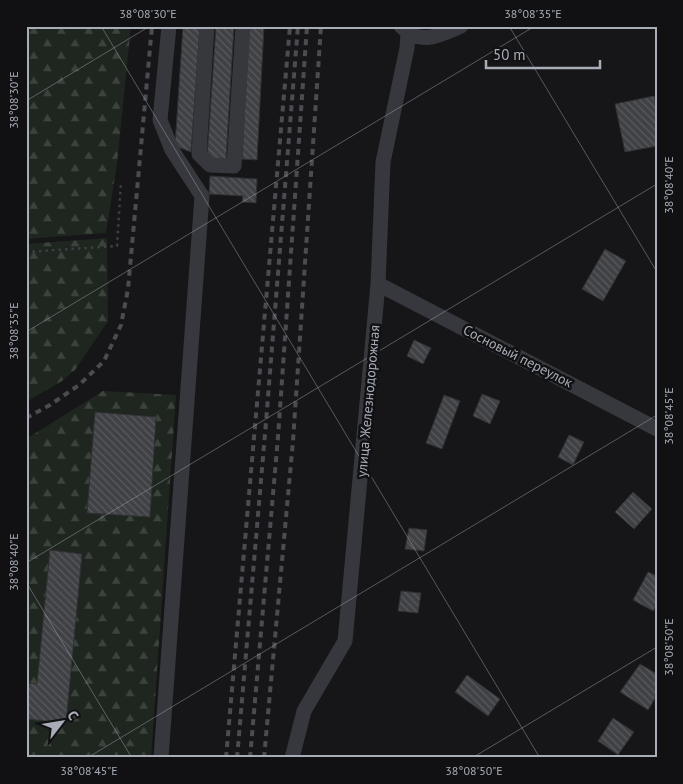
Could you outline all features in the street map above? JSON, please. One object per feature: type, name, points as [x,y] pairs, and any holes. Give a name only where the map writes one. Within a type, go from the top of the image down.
[{"type":"street","points":[[161,758],[202,196],[172,150],[160,120],[169,26]]},
{"type":"street","points":[[207,26],[199,154],[210,165],[234,166],[242,26]]},
{"type":"street","points":[[404,30],[421,38],[440,34],[461,26]]},
{"type":"street","name":"улица Железнодорожная","points":[[292,758],[304,712],[345,642],[378,284],[384,162],[407,48],[404,30]]},
{"type":"street","name":"Сосновый переулок","points":[[378,284],[657,429]]},
{"type":"path","points":[[26,252],[117,246],[121,182]]},
{"type":"green space","points":[[26,26],[131,26],[117,163],[106,233],[26,239]]},
{"type":"green space","points":[[107,238],[108,321],[75,370],[62,381],[26,402],[26,244]]},
{"type":"green space","points":[[103,391],[176,395],[151,758],[26,758],[26,439]]},
{"type":"building","points":[[183,26],[200,26],[191,152],[175,146]]},
{"type":"building","points":[[216,26],[234,26],[226,160],[207,158]]},
{"type":"building","points":[[249,26],[264,26],[257,160],[242,159]]},
{"type":"building","points":[[654,96],[657,108],[657,146],[625,152],[615,104]]},
{"type":"building","points":[[210,176],[257,179],[256,203],[242,202],[243,196],[209,194]]},
{"type":"building","points":[[605,249],[626,261],[603,301],[582,289]]},
{"type":"building","points":[[414,340],[431,348],[423,364],[407,356]]},
{"type":"building","points":[[482,394],[500,401],[490,424],[473,416]]},
{"type":"building","points":[[444,395],[460,401],[442,449],[426,443]]},
{"type":"building","points":[[95,412],[156,417],[150,517],[87,513]]},
{"type":"building","points":[[569,435],[584,442],[573,465],[558,457]]},
{"type":"building","points":[[633,492],[652,509],[634,529],[615,512]]},
{"type":"building","points":[[409,528],[427,530],[424,551],[405,549]]},
{"type":"building","points":[[50,550],[82,554],[66,723],[26,719],[26,683],[37,684]]},
{"type":"building","points":[[648,572],[657,576],[657,605],[653,611],[633,600]]},
{"type":"building","points":[[401,591],[421,593],[418,613],[398,611]]},
{"type":"building","points":[[640,664],[657,674],[657,695],[648,710],[620,692]]},
{"type":"building","points":[[467,675],[500,699],[488,716],[455,692]]},
{"type":"building","points":[[613,718],[634,732],[618,755],[598,741]]},
{"type":"railway","points":[[26,418],[50,405],[79,385],[104,361],[121,325],[128,289],[152,26]]},
{"type":"railway","points":[[226,758],[290,26]]},
{"type":"railway","points":[[237,758],[298,26]]},
{"type":"railway","points":[[250,758],[278,437],[307,26]]},
{"type":"railway","points":[[264,758],[293,441],[321,26]]}]
